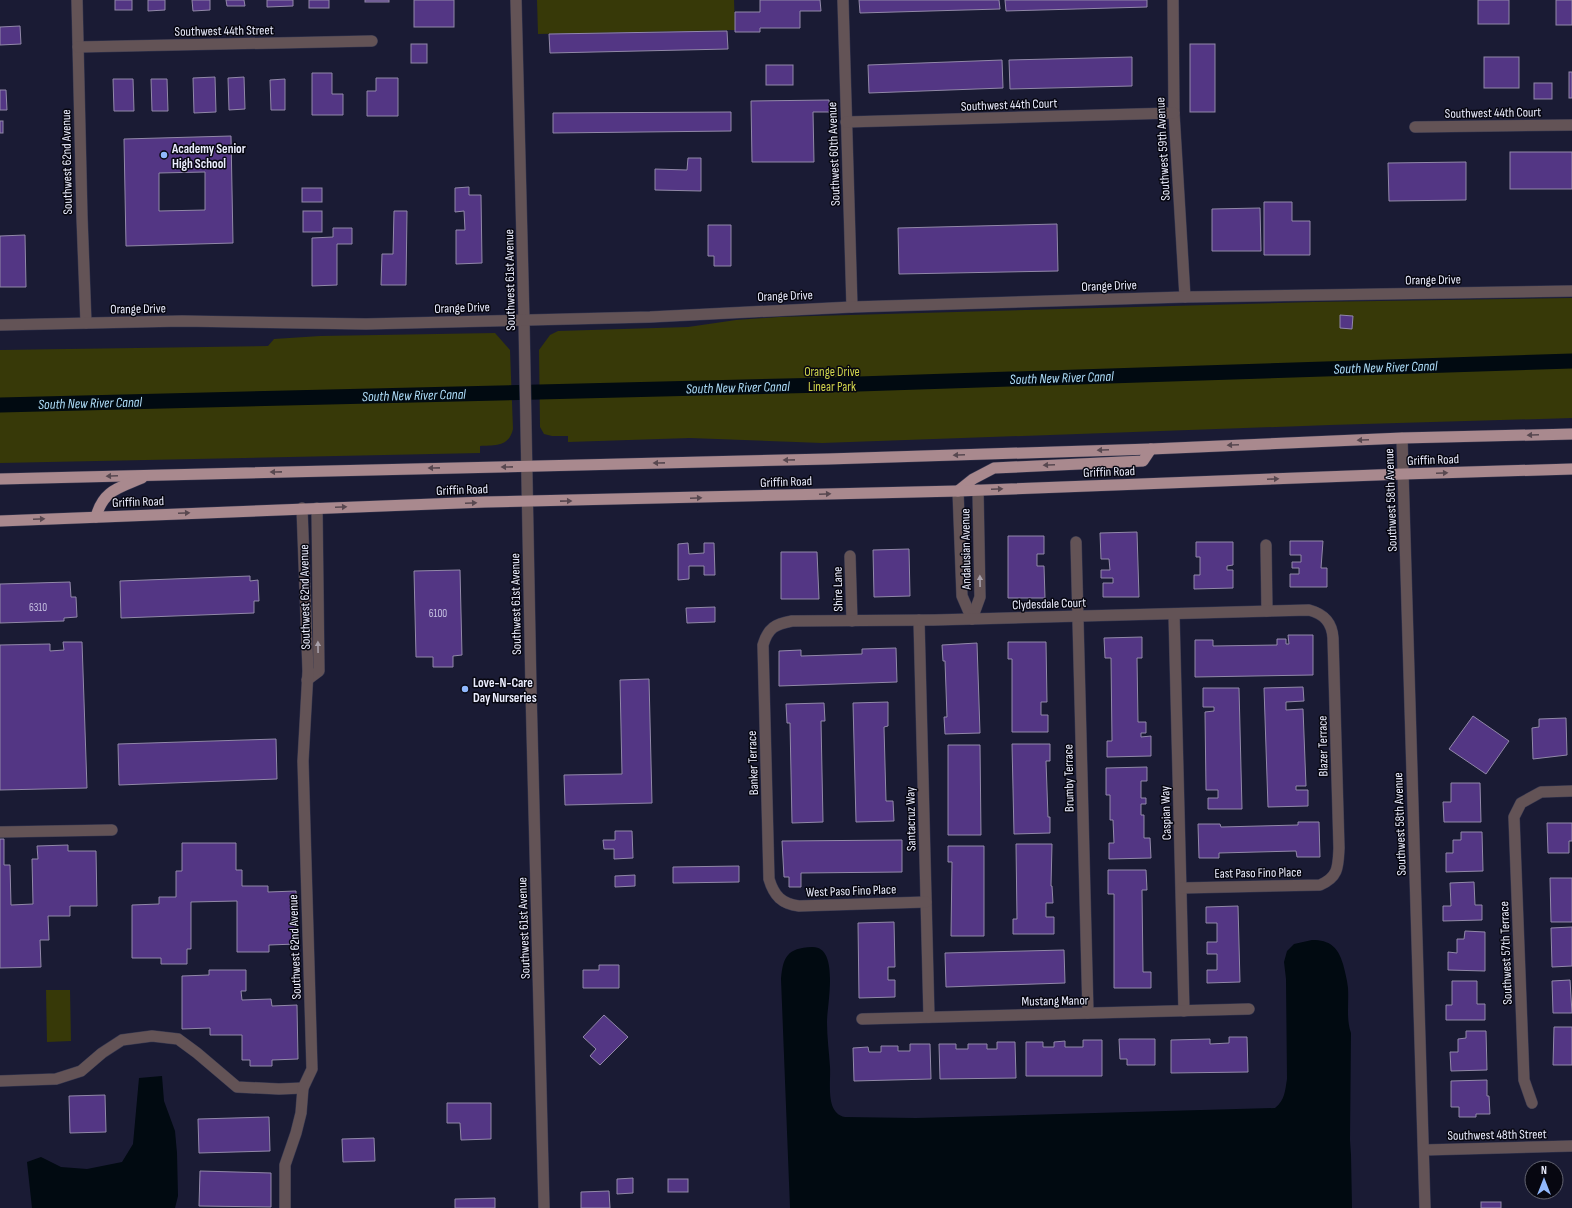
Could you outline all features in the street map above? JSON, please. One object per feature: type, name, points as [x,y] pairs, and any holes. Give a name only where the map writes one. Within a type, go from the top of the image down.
[{"type":"main road","name":"Griffin Road","points":[[0,479],[828,459],[1151,449],[1402,438],[1572,434]]},
{"type":"main road","points":[[958,491],[994,468],[1143,461],[1151,449]]},
{"type":"main road","name":"Griffin Road","points":[[0,521],[302,508],[958,491],[1572,469]]},
{"type":"main road","points":[[96,517],[99,506],[106,496],[118,488],[150,475]]},
{"type":"street","name":"Southwest 62nd Avenue","points":[[77,0],[86,323]]},
{"type":"street","name":"Southwest 61st Avenue","points":[[516,0],[544,1208]]},
{"type":"street","name":"Southwest 60th Avenue","points":[[843,0],[852,307]]},
{"type":"street","name":"Southwest 59th Avenue","points":[[1173,0],[1174,113],[1185,297]]},
{"type":"street","name":"Southwest 44th Street","points":[[78,47],[372,41]]},
{"type":"street","name":"Southwest 44th Court","points":[[846,122],[1174,113]]},
{"type":"street","name":"Southwest 44th Court","points":[[1415,127],[1572,125]]},
{"type":"street","name":"Orange Drive","points":[[0,325],[189,321],[366,324],[650,317],[852,307],[1185,297],[1572,291]]},
{"type":"street","name":"Southwest 58th Avenue","points":[[1402,438],[1425,1208]]},
{"type":"street","name":"Andalusian Avenue","points":[[972,619],[980,597],[978,490]]},
{"type":"street","name":"Andalusian Avenue","points":[[958,491],[962,596],[972,619]]},
{"type":"street","name":"Southwest 62nd Avenue","points":[[285,1208],[285,1165],[301,1113],[303,1088],[312,1069],[303,761],[307,680],[307,621],[302,508]]},
{"type":"street","name":"Southwest 62nd Avenue","points":[[307,680],[319,671],[317,508]]},
{"type":"street","name":"Brumby Terrace","points":[[1076,542],[1088,1013]]},
{"type":"street","points":[[1266,545],[1267,611]]},
{"type":"street","name":"Shire Lane","points":[[850,556],[852,621]]},
{"type":"street","name":"Clydesdale Court","points":[[773,628],[780,623],[792,621],[972,619],[1309,610],[1318,612],[1325,617]]},
{"type":"street","name":"Caspian Way","points":[[1174,614],[1184,1011]]},
{"type":"street","name":"Blazer Terrace","points":[[1325,617],[1330,623],[1333,631],[1334,646],[1339,848],[1337,869],[1333,876]]},
{"type":"street","name":"Santacruz Way","points":[[919,620],[929,1017]]},
{"type":"street","name":"Banker Terrace","points":[[773,628],[766,634],[762,645],[762,667],[770,879],[772,891],[779,898]]},
{"type":"street","name":"Southwest 57th Terrace","points":[[1532,1103],[1524,1080],[1514,817],[1521,803],[1541,792],[1572,790]]},
{"type":"street","points":[[0,832],[112,830]]},
{"type":"street","name":"East Paso Fino Place","points":[[1182,888],[1320,885],[1327,882],[1333,876]]},
{"type":"street","name":"West Paso Fino Place","points":[[779,898],[788,905],[799,906],[926,902]]},
{"type":"street","name":"Mustang Manor","points":[[862,1019],[1248,1009]]},
{"type":"street","points":[[0,1081],[56,1079],[81,1071],[102,1053],[122,1040],[152,1036],[178,1039],[197,1053],[236,1087],[279,1089],[303,1088]]},
{"type":"street","name":"Southwest 48th Street","points":[[1424,1150],[1572,1146]]},
{"type":"green space","points":[[537,0],[734,0],[735,30],[538,34]]},
{"type":"green space","name":"Orange Drive Linear Park","points":[[1572,298],[1572,418],[822,443],[690,438],[568,442],[568,436],[552,436],[544,434],[540,427],[539,350],[550,335],[558,331],[688,327],[736,320],[779,317],[1313,302]]},
{"type":"green space","points":[[495,333],[510,350],[513,429],[511,435],[505,442],[496,445],[480,446],[480,453],[0,463],[0,350],[268,346],[274,339],[320,336]]},
{"type":"green space","points":[[46,990],[70,990],[71,1041],[47,1042]]},
{"type":"shaded area","points":[[1312,940],[1324,941],[1336,949],[1343,964],[1348,985],[1348,1017],[1351,1033],[1350,1140],[1352,1208],[790,1208],[781,979],[785,959],[797,949],[812,947],[821,949],[826,956],[829,966],[830,991],[827,1028],[830,1067],[830,1096],[834,1110],[845,1117],[916,1118],[1275,1108],[1283,1098],[1287,1079],[1286,979],[1284,962],[1287,951],[1294,944]]},
{"type":"shaded area","points":[[162,1076],[164,1101],[175,1131],[178,1196],[175,1208],[32,1208],[27,1162],[41,1157],[61,1167],[87,1169],[122,1162],[133,1144],[139,1078]]},
{"type":"building","points":[[115,0],[132,0],[132,10],[115,10]]},
{"type":"building","points":[[148,0],[165,0],[165,10],[148,11]]},
{"type":"building","points":[[192,0],[210,0],[210,10],[193,11]]},
{"type":"building","points":[[226,0],[244,0],[245,6],[227,6]]},
{"type":"building","points":[[267,0],[293,0],[293,6],[267,7]]},
{"type":"building","points":[[309,0],[329,0],[329,8],[309,8]]},
{"type":"building","points":[[365,0],[389,0],[389,2],[365,2]]},
{"type":"building","points":[[414,0],[454,0],[454,27],[414,27]]},
{"type":"building","points":[[760,0],[820,0],[821,11],[800,11],[800,28],[760,28],[760,32],[735,32],[735,12],[760,12]]},
{"type":"building","points":[[859,0],[999,0],[1000,9],[860,13]]},
{"type":"building","points":[[1005,0],[1147,0],[1147,7],[1006,11]]},
{"type":"building","points":[[1478,0],[1509,0],[1509,24],[1478,24]]},
{"type":"building","points":[[1556,0],[1572,0],[1572,25],[1556,25]]},
{"type":"building","points":[[20,26],[21,44],[0,45],[0,27]]},
{"type":"building","points":[[727,31],[728,49],[550,53],[549,34]]},
{"type":"building","points":[[411,44],[427,44],[427,63],[411,63]]},
{"type":"building","points":[[1190,44],[1215,44],[1215,112],[1190,112]]},
{"type":"building","points":[[1132,57],[1132,86],[1010,89],[1009,60]]},
{"type":"building","points":[[1484,57],[1519,57],[1519,88],[1484,88]]},
{"type":"building","points":[[1002,60],[1003,88],[869,93],[868,65]]},
{"type":"building","points":[[766,65],[793,65],[793,85],[766,85]]},
{"type":"building","points":[[1569,72],[1572,72],[1572,98],[1569,98]]},
{"type":"building","points":[[312,73],[332,73],[332,94],[343,94],[343,115],[312,115]]},
{"type":"building","points":[[215,77],[216,112],[194,113],[193,78]]},
{"type":"building","points":[[244,77],[245,109],[229,110],[228,78]]},
{"type":"building","points":[[376,78],[398,78],[398,116],[367,116],[367,91],[376,91]]},
{"type":"building","points":[[113,79],[133,79],[134,111],[114,111]]},
{"type":"building","points":[[151,79],[167,79],[168,111],[152,111]]},
{"type":"building","points":[[285,79],[285,110],[271,110],[270,80]]},
{"type":"building","points":[[1534,83],[1552,83],[1552,99],[1534,99]]},
{"type":"building","points":[[0,90],[6,90],[7,110],[0,110]]},
{"type":"building","points":[[829,100],[830,112],[813,112],[814,162],[752,162],[751,101]]},
{"type":"building","points":[[731,112],[731,131],[553,133],[553,113]]},
{"type":"building","points":[[0,121],[3,121],[3,133],[0,133]]},
{"type":"building","points":[[231,136],[233,243],[126,246],[124,139]],"holes":[[[205,172],[205,210],[159,211],[159,173]]]},
{"type":"building","points":[[1510,152],[1572,152],[1572,189],[1510,189]]},
{"type":"building","points":[[688,158],[701,158],[701,191],[655,190],[655,169],[687,170]]},
{"type":"building","points":[[1466,162],[1466,200],[1389,201],[1388,163]]},
{"type":"building","points":[[469,187],[469,195],[481,195],[482,263],[456,264],[456,230],[465,230],[464,211],[455,212],[455,188]]},
{"type":"building","points":[[302,188],[322,188],[322,202],[302,202]]},
{"type":"building","points":[[1264,202],[1292,202],[1292,221],[1310,221],[1310,255],[1264,255]]},
{"type":"building","points":[[1260,208],[1261,251],[1212,251],[1212,209]]},
{"type":"building","points":[[303,211],[322,211],[322,232],[303,232]]},
{"type":"building","points":[[394,211],[407,211],[406,285],[381,285],[382,254],[393,254]]},
{"type":"building","points":[[1057,224],[1058,271],[899,274],[898,228]]},
{"type":"building","points":[[708,225],[731,225],[731,266],[714,266],[714,256],[708,256]]},
{"type":"building","points":[[333,228],[352,228],[352,244],[337,244],[337,285],[312,286],[312,238],[333,237]]},
{"type":"building","points":[[25,235],[26,287],[0,287],[0,236]]},
{"type":"building","points":[[1340,315],[1353,316],[1352,329],[1340,328]]},
{"type":"building","points":[[1137,532],[1139,597],[1103,597],[1103,583],[1113,583],[1113,578],[1101,578],[1101,570],[1110,570],[1109,559],[1101,559],[1100,533]]},
{"type":"building","points":[[1008,536],[1044,536],[1044,554],[1037,554],[1037,566],[1044,566],[1045,598],[1008,598]]},
{"type":"building","points":[[1290,541],[1323,541],[1321,568],[1327,568],[1327,587],[1290,587],[1290,574],[1299,574],[1299,568],[1292,568],[1292,562],[1301,562],[1301,555],[1290,555]]},
{"type":"building","points":[[1196,542],[1233,542],[1233,565],[1227,566],[1227,570],[1233,570],[1233,588],[1194,589],[1194,575],[1200,575],[1200,557],[1196,557]]},
{"type":"building","points":[[688,543],[689,554],[704,553],[704,543],[714,543],[715,575],[704,575],[704,566],[689,566],[689,579],[678,580],[678,544]]},
{"type":"building","points":[[909,549],[910,596],[874,597],[873,550]]},
{"type":"building","points":[[781,552],[817,552],[819,599],[781,599]]},
{"type":"building","points":[[460,570],[462,655],[453,656],[453,667],[433,667],[433,657],[416,657],[414,571]]},
{"type":"building","points":[[250,576],[250,581],[258,580],[259,601],[254,601],[254,613],[121,618],[120,581]]},
{"type":"building","points":[[70,582],[71,597],[76,597],[77,617],[64,618],[64,621],[0,623],[0,584]]},
{"type":"building","points":[[715,607],[715,622],[687,623],[686,608]]},
{"type":"building","points":[[1288,635],[1313,635],[1313,675],[1195,677],[1195,640],[1213,640],[1213,646],[1277,645],[1277,639],[1286,639],[1286,644],[1289,644]]},
{"type":"building","points":[[1142,637],[1142,658],[1137,658],[1138,722],[1146,722],[1146,733],[1141,733],[1141,737],[1151,736],[1151,756],[1107,757],[1107,741],[1112,741],[1111,658],[1105,658],[1104,638]]},
{"type":"building","points":[[63,642],[82,642],[87,788],[0,790],[0,645],[50,644],[50,651],[64,650]]},
{"type":"building","points":[[1008,642],[1046,642],[1047,702],[1041,702],[1041,715],[1048,715],[1048,732],[1012,732],[1012,659],[1008,659]]},
{"type":"building","points":[[977,643],[980,733],[945,734],[944,717],[947,717],[945,661],[943,661],[942,645]]},
{"type":"building","points":[[896,648],[897,682],[779,686],[779,651],[801,650],[801,656],[862,654],[862,649]]},
{"type":"building","points":[[649,679],[652,803],[565,805],[564,775],[622,774],[620,680]]},
{"type":"building","points":[[1303,687],[1304,701],[1286,702],[1286,710],[1303,709],[1306,786],[1296,786],[1296,790],[1308,790],[1308,806],[1268,807],[1264,688]]},
{"type":"building","points":[[1203,688],[1239,688],[1242,809],[1208,809],[1208,798],[1218,798],[1218,790],[1206,790],[1205,712],[1214,711],[1214,707],[1203,707]]},
{"type":"building","points":[[888,702],[888,726],[884,727],[886,801],[893,801],[894,821],[856,822],[853,703]]},
{"type":"building","points":[[824,703],[825,721],[821,721],[823,822],[792,823],[790,723],[787,723],[786,704]]},
{"type":"building","points":[[1473,716],[1509,741],[1486,774],[1449,749]]},
{"type":"building","points":[[1566,718],[1567,755],[1533,759],[1532,728],[1539,727],[1539,719]]},
{"type":"building","points":[[276,739],[277,779],[119,785],[118,744]]},
{"type":"building","points":[[1012,744],[1050,744],[1050,761],[1046,761],[1050,833],[1014,834]]},
{"type":"building","points":[[948,745],[980,745],[981,835],[948,835]]},
{"type":"building","points":[[1147,767],[1147,781],[1141,781],[1141,798],[1146,798],[1146,804],[1141,804],[1141,815],[1144,815],[1144,838],[1150,838],[1151,858],[1109,859],[1109,843],[1114,843],[1113,820],[1110,820],[1110,795],[1106,795],[1106,768]]},
{"type":"building","points":[[1451,783],[1480,783],[1481,822],[1444,822],[1443,802],[1451,802]]},
{"type":"building","points":[[1298,822],[1319,822],[1320,857],[1297,857],[1296,851],[1219,853],[1219,858],[1199,858],[1198,824],[1220,824],[1221,827],[1298,825]]},
{"type":"building","points":[[1547,823],[1572,823],[1572,841],[1569,841],[1569,853],[1548,853]]},
{"type":"building","points":[[615,831],[632,831],[633,858],[614,859],[614,849],[604,849],[603,840],[615,840]]},
{"type":"building","points":[[1461,832],[1482,832],[1483,871],[1446,872],[1446,853],[1453,853],[1453,840],[1461,840]]},
{"type":"building","points":[[0,839],[4,839],[4,865],[10,865],[11,905],[33,904],[32,859],[38,859],[37,846],[68,845],[68,851],[96,851],[97,906],[70,906],[70,916],[48,916],[49,940],[40,940],[41,967],[0,968]]},
{"type":"building","points":[[902,840],[902,872],[801,873],[801,887],[789,887],[789,877],[784,877],[782,841]]},
{"type":"building","points":[[182,843],[236,843],[236,870],[242,870],[242,886],[268,886],[268,892],[296,891],[296,944],[269,945],[269,952],[237,952],[237,901],[191,902],[191,949],[187,949],[187,964],[161,964],[161,958],[132,958],[132,905],[159,904],[159,897],[176,897],[176,871],[182,871]]},
{"type":"building","points":[[1016,844],[1052,844],[1051,886],[1053,903],[1046,903],[1046,917],[1054,917],[1054,934],[1013,934],[1013,919],[1017,919]]},
{"type":"building","points":[[948,846],[984,846],[984,936],[951,936],[952,862],[948,862]]},
{"type":"building","points":[[739,866],[739,882],[673,883],[673,867]]},
{"type":"building","points":[[1108,870],[1146,870],[1147,890],[1142,890],[1143,972],[1151,972],[1151,988],[1114,988],[1114,894],[1108,894]]},
{"type":"building","points":[[635,875],[635,886],[615,887],[615,876]]},
{"type":"building","points":[[1550,878],[1572,878],[1572,922],[1551,922]]},
{"type":"building","points":[[1474,882],[1475,905],[1482,905],[1482,920],[1443,921],[1443,906],[1451,906],[1450,883]]},
{"type":"building","points":[[1238,906],[1240,982],[1207,983],[1207,970],[1217,970],[1217,954],[1207,954],[1207,942],[1217,942],[1217,923],[1206,923],[1206,907]]},
{"type":"building","points":[[894,922],[895,967],[888,967],[888,980],[895,980],[895,997],[859,998],[858,923]]},
{"type":"building","points":[[1572,927],[1572,966],[1552,967],[1551,928]]},
{"type":"building","points":[[1465,931],[1485,932],[1485,971],[1448,970],[1448,952],[1457,953],[1457,939],[1464,939]]},
{"type":"building","points":[[1064,950],[1065,983],[946,987],[945,953]]},
{"type":"building","points":[[599,965],[619,965],[619,988],[583,988],[583,970],[599,970]]},
{"type":"building","points":[[209,970],[246,970],[246,991],[241,991],[242,1000],[271,999],[272,1006],[297,1005],[298,1059],[272,1060],[272,1066],[250,1066],[250,1060],[242,1060],[242,1035],[210,1035],[210,1028],[182,1029],[182,976],[209,975]]},
{"type":"building","points":[[1570,980],[1572,1013],[1553,1013],[1552,981]]},
{"type":"building","points":[[1452,981],[1477,981],[1477,1004],[1485,1004],[1485,1020],[1446,1020],[1446,1005],[1452,1005]]},
{"type":"building","points":[[604,1015],[628,1037],[600,1065],[590,1056],[596,1049],[583,1037]]},
{"type":"building","points":[[1554,1027],[1572,1027],[1572,1065],[1553,1065]]},
{"type":"building","points":[[1466,1031],[1486,1031],[1487,1070],[1451,1071],[1450,1052],[1458,1052],[1458,1039],[1466,1038]]},
{"type":"building","points":[[1229,1037],[1247,1037],[1248,1072],[1171,1073],[1171,1040],[1210,1039],[1210,1044],[1229,1043]]},
{"type":"building","points":[[1119,1039],[1155,1039],[1155,1065],[1127,1065],[1127,1059],[1120,1059]]},
{"type":"building","points":[[1083,1040],[1102,1040],[1102,1076],[1026,1076],[1026,1042],[1043,1042],[1043,1047],[1054,1047],[1054,1042],[1065,1041],[1065,1047],[1083,1047]]},
{"type":"building","points":[[997,1042],[1015,1042],[1016,1078],[940,1079],[939,1044],[956,1044],[956,1049],[968,1049],[968,1044],[987,1044],[987,1049],[997,1049]]},
{"type":"building","points":[[910,1044],[930,1044],[931,1079],[854,1081],[853,1048],[868,1047],[869,1052],[881,1052],[881,1046],[898,1046],[898,1051],[910,1051]]},
{"type":"building","points":[[1487,1080],[1487,1096],[1489,1096],[1490,1114],[1476,1114],[1476,1117],[1459,1117],[1459,1107],[1451,1107],[1451,1081]]},
{"type":"building","points":[[105,1095],[106,1132],[70,1133],[69,1096]]},
{"type":"building","points":[[447,1103],[491,1103],[491,1139],[461,1140],[460,1123],[447,1123]]},
{"type":"building","points":[[269,1117],[270,1151],[199,1153],[198,1119]]},
{"type":"building","points":[[374,1138],[375,1161],[343,1162],[342,1139]]},
{"type":"building","points":[[200,1171],[271,1173],[271,1207],[199,1206]]},
{"type":"building","points":[[633,1178],[633,1193],[617,1194],[617,1179]]},
{"type":"building","points":[[668,1179],[688,1179],[688,1192],[668,1192]]},
{"type":"building","points":[[609,1191],[610,1208],[581,1208],[581,1192]]},
{"type":"building","points":[[495,1198],[495,1208],[455,1208],[455,1199]]},
{"type":"building","points":[[1481,1202],[1501,1202],[1501,1208],[1481,1208]]},
{"type":"waterway","name":"South New River Canal","points":[[0,405],[828,385],[1572,361]]},
{"type":"place","name":"Academy Senior High School","points":[[164,155]]},
{"type":"place","name":"Love-N-Care Day Nurseries","points":[[465,689]]}]
